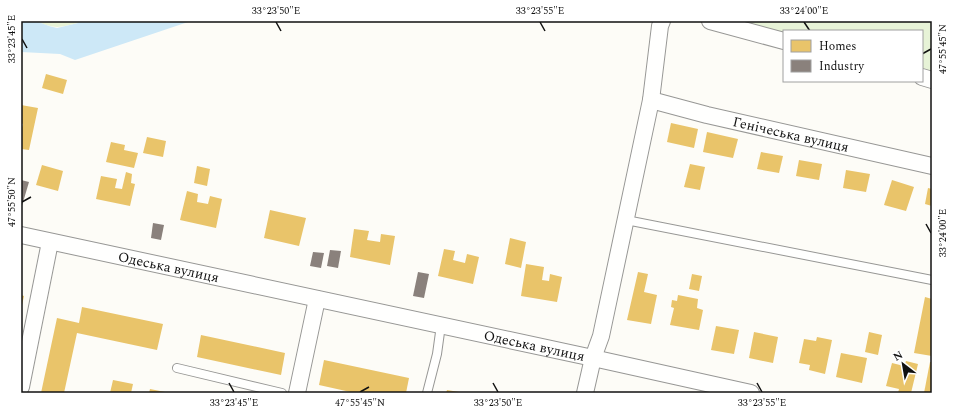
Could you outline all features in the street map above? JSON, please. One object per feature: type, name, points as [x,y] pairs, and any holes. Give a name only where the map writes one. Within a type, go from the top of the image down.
[{"type":"street","points":[[585,393],[593,358],[601,336],[651,100],[660,26],[662,21]]},
{"type":"street","points":[[710,21],[783,41]]},
{"type":"street","name":"Генічеська вулиця","points":[[651,100],[707,115],[932,166]]},
{"type":"street","name":"Одеська вулиця","points":[[21,235],[751,393]]},
{"type":"street","points":[[21,388],[50,242]]},
{"type":"street","points":[[297,393],[317,299]]},
{"type":"lane","points":[[626,220],[932,280]]},
{"type":"lane","points":[[427,393],[437,354],[441,325]]},
{"type":"lane","points":[[177,368],[282,393]]},
{"type":"green space","points":[[36,21],[78,21],[78,23],[57,27]]},
{"type":"green space","points":[[736,21],[932,21],[932,73],[923,71],[923,30],[783,30],[783,34]]},
{"type":"water","points":[[21,21],[36,21],[57,28],[78,23],[78,21],[191,21],[75,60],[60,54],[21,52]]},
{"type":"building: Homes","points":[[46,74],[67,80],[63,94],[42,88]]},
{"type":"building: Homes","points":[[21,105],[38,108],[29,150],[21,149],[21,131],[23,124],[21,123]]},
{"type":"building: Homes","points":[[671,123],[698,129],[694,148],[667,142]]},
{"type":"building: Homes","points":[[707,132],[738,139],[733,158],[703,152]]},
{"type":"building: Homes","points":[[147,137],[166,141],[163,157],[143,153]]},
{"type":"building: Homes","points":[[111,142],[125,145],[124,150],[138,153],[134,168],[106,162]]},
{"type":"building: Homes","points":[[761,152],[783,156],[779,173],[757,169]]},
{"type":"building: Homes","points":[[799,160],[822,164],[819,180],[796,176]]},
{"type":"building: Homes","points":[[690,164],[705,167],[700,190],[684,187]]},
{"type":"building: Homes","points":[[42,165],[63,171],[58,191],[36,185]]},
{"type":"building: Homes","points":[[197,166],[210,169],[207,186],[194,183]]},
{"type":"building: Homes","points":[[846,170],[870,174],[866,192],[843,188]]},
{"type":"building: Homes","points":[[126,172],[132,174],[131,183],[135,184],[130,206],[96,199],[101,176],[117,179],[115,188],[122,189]]},
{"type":"building: Homes","points":[[892,180],[914,187],[906,211],[884,205]]},
{"type":"building: Homes","points":[[928,188],[932,189],[932,206],[925,204]]},
{"type":"building: Homes","points":[[187,191],[198,194],[197,202],[208,204],[210,196],[222,199],[216,228],[180,220]]},
{"type":"building: Homes","points":[[270,210],[306,218],[299,246],[264,238]]},
{"type":"building: Homes","points":[[354,229],[369,231],[367,240],[380,242],[381,234],[395,236],[390,265],[350,257]]},
{"type":"building: Homes","points":[[510,238],[526,242],[521,268],[505,264]]},
{"type":"building: Homes","points":[[444,249],[455,251],[453,260],[465,263],[467,254],[479,257],[473,284],[438,276]]},
{"type":"building: Homes","points":[[526,264],[544,267],[542,280],[549,281],[550,274],[562,277],[557,302],[521,296]]},
{"type":"building: Homes","points":[[638,272],[648,274],[644,292],[657,295],[651,324],[627,320]]},
{"type":"building: Homes","points":[[692,274],[702,276],[699,291],[689,289]]},
{"type":"building: Homes","points":[[21,295],[24,296],[22,305],[21,305]]},
{"type":"building: Homes","points":[[678,295],[698,299],[697,308],[703,310],[699,330],[670,325],[674,308],[671,307],[672,300],[677,301]]},
{"type":"building: Homes","points":[[925,297],[932,299],[932,356],[914,353]]},
{"type":"building: Homes","points":[[82,307],[163,324],[157,350],[77,333],[64,393],[41,393],[57,318],[79,323]]},
{"type":"building: Homes","points":[[716,326],[739,330],[734,354],[711,350]]},
{"type":"building: Homes","points":[[754,332],[778,337],[773,363],[749,358]]},
{"type":"building: Homes","points":[[869,332],[882,335],[878,355],[865,352]]},
{"type":"building: Homes","points":[[201,335],[285,353],[281,375],[197,357]]},
{"type":"building: Homes","points":[[817,337],[832,340],[825,374],[809,370],[810,365],[799,363],[804,339],[816,341]]},
{"type":"building: Homes","points":[[841,353],[867,358],[862,383],[836,377]]},
{"type":"building: Homes","points":[[324,360],[409,378],[406,393],[355,393],[319,385]]},
{"type":"building: Homes","points":[[906,361],[918,364],[911,393],[898,393],[899,389],[886,386],[892,363],[904,366]]},
{"type":"building: Homes","points":[[930,362],[932,362],[932,393],[924,393]]},
{"type":"building: Homes","points":[[113,380],[133,384],[131,393],[110,393]]},
{"type":"building: Homes","points":[[150,389],[165,392],[165,393],[149,393]]},
{"type":"building: Homes","points":[[447,390],[459,392],[459,393],[446,393]]},
{"type":"building: Industry","points":[[21,180],[29,182],[21,209]]},
{"type":"building: Industry","points":[[153,223],[164,225],[161,240],[151,238]]},
{"type":"building: Industry","points":[[330,250],[341,251],[338,268],[327,266]]},
{"type":"building: Industry","points":[[313,252],[324,253],[321,268],[310,266]]},
{"type":"building: Industry","points":[[418,272],[429,274],[424,298],[413,296]]}]
